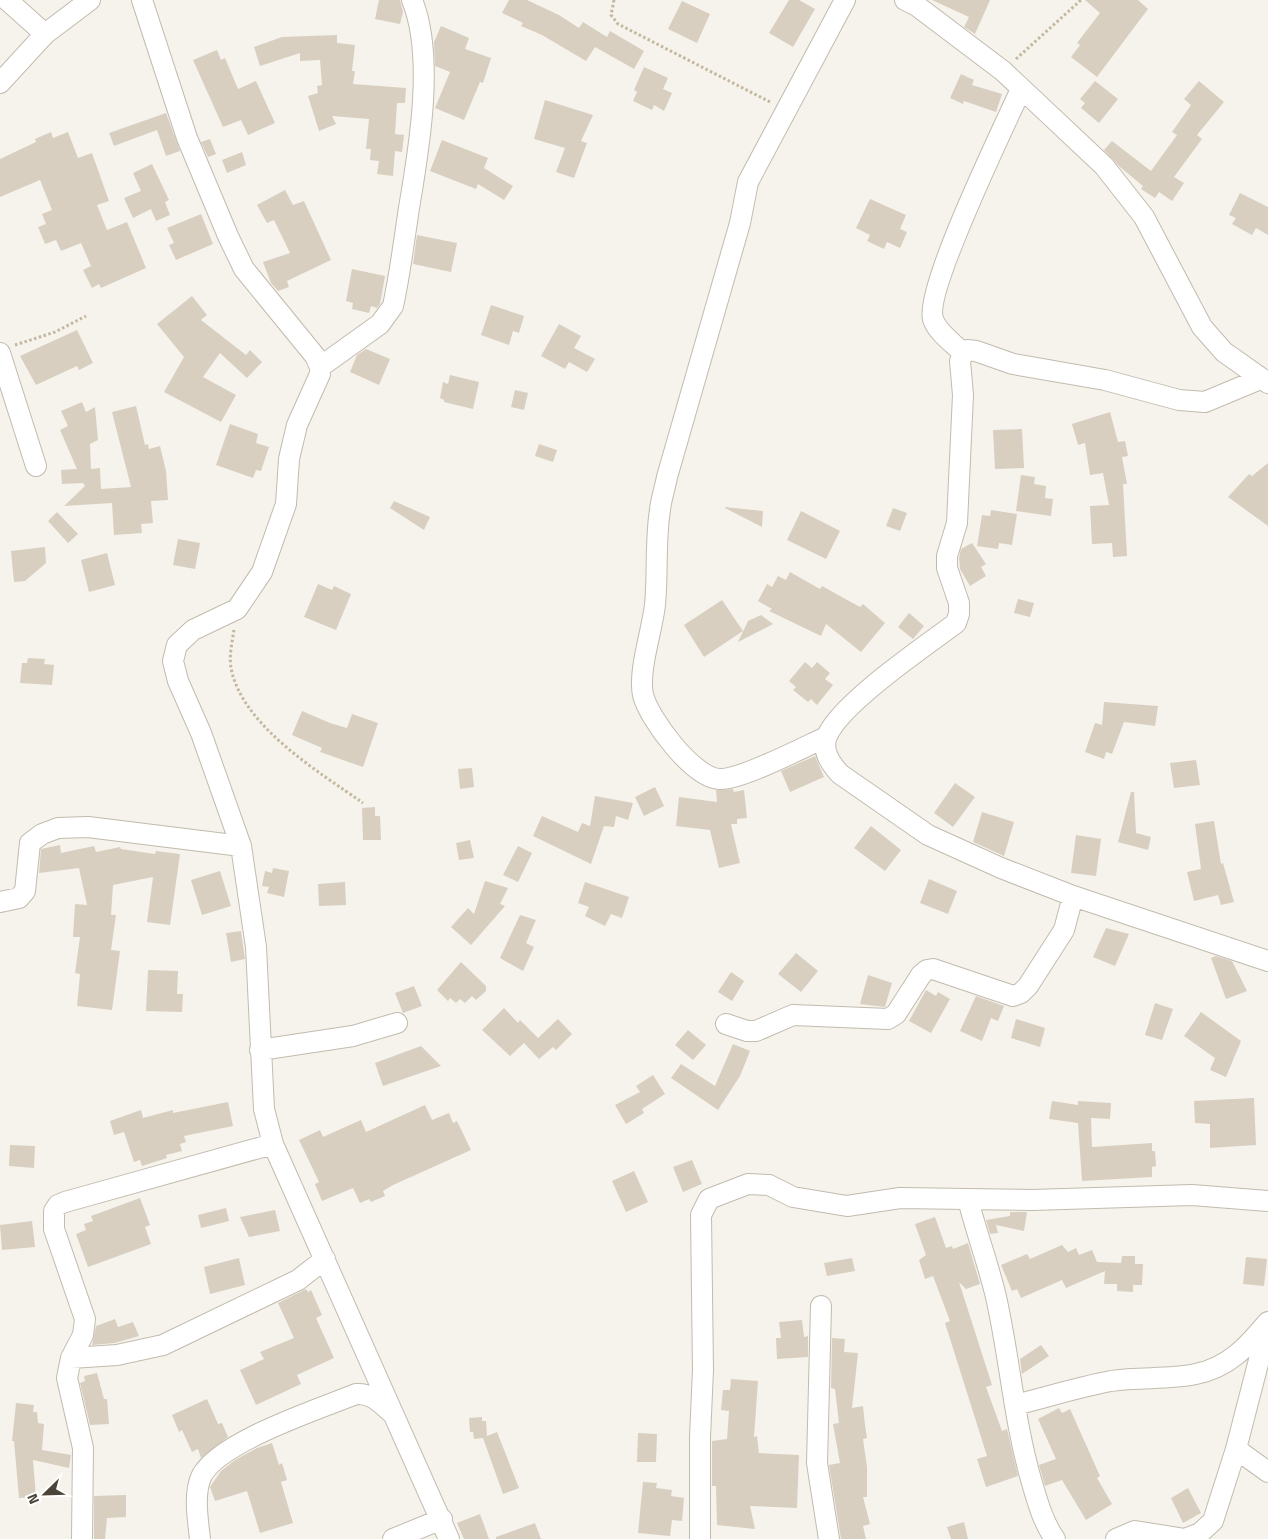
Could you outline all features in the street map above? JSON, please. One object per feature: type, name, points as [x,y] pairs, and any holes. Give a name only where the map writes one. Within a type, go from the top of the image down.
[{"type":"street","points":[[7,0],[45,34]]},
{"type":"street","points":[[0,83],[45,34],[90,0]]},
{"type":"street","points":[[142,0],[187,138],[228,236],[244,268],[316,356],[320,367]]},
{"type":"street","points":[[412,0],[419,17],[422,41],[421,135],[393,306],[380,324],[320,367],[292,444],[286,504],[262,572],[237,609],[194,630],[177,646],[173,661],[178,682],[202,733],[241,846],[256,947],[264,1110],[273,1144],[442,1519],[449,1539]]},
{"type":"street","points":[[826,737],[738,776],[719,779],[707,774],[685,758],[668,739],[648,707],[642,679],[655,604],[660,510],[667,477],[740,223],[748,182],[845,0]]},
{"type":"street","points":[[914,2],[1003,71],[1104,166],[1144,218],[1202,327],[1224,352],[1264,381]]},
{"type":"street","points":[[963,353],[941,332],[933,318],[933,303],[942,268],[1021,89]]},
{"type":"street","points":[[5,350],[36,466]]},
{"type":"street","points":[[1264,381],[1205,402],[1178,400],[1105,380],[1013,364],[976,351],[967,350],[963,353],[960,361],[963,395],[957,523],[947,556],[946,568],[959,603],[960,614],[956,623],[842,713],[826,737],[825,750],[830,763],[840,774],[928,835],[1001,868],[1074,896],[1268,961]]},
{"type":"street","points":[[0,902],[19,898],[25,891],[30,843],[42,834],[58,828],[88,827],[241,846]]},
{"type":"street","points":[[726,1024],[747,1031],[756,1031],[793,1015],[888,1019],[896,1014],[921,975],[927,970],[933,969],[1013,996],[1028,986],[1064,930],[1074,896]]},
{"type":"street","points":[[260,1050],[353,1036],[397,1023]]},
{"type":"street","points":[[82,1539],[83,1448],[67,1378],[70,1358],[83,1335],[85,1319],[54,1228],[54,1212],[58,1205],[273,1144]]},
{"type":"street","points":[[700,1539],[700,1438],[703,1370],[701,1215],[708,1198],[748,1184],[769,1185],[793,1197],[847,1206],[900,1198],[1032,1200],[1192,1196],[1268,1201]]},
{"type":"street","points":[[968,1199],[976,1232],[986,1256],[996,1297],[1023,1451],[1041,1514],[1055,1539]]},
{"type":"street","points":[[70,1358],[116,1354],[163,1345],[298,1280],[325,1259]]},
{"type":"street","points":[[821,1306],[817,1463],[829,1539]]},
{"type":"street","points":[[1015,1405],[1110,1381],[1196,1376],[1219,1366],[1236,1355],[1268,1324]]},
{"type":"street","points":[[1116,1539],[1135,1531],[1185,1539],[1202,1536],[1213,1521],[1236,1450],[1268,1324]]},
{"type":"street","points":[[200,1539],[198,1494],[202,1476],[211,1464],[236,1446],[262,1432],[356,1394],[365,1393],[373,1397],[396,1416]]},
{"type":"street","points":[[1236,1450],[1268,1472]]},
{"type":"street","points":[[393,1539],[442,1519]]},
{"type":"path","points":[[614,0],[611,15],[618,24],[787,110]]},
{"type":"path","points":[[1003,71],[1081,0]]},
{"type":"path","points":[[5,350],[55,332],[86,316]]},
{"type":"path","points":[[237,609],[231,667],[239,691],[260,722],[298,758],[363,803]]},
{"type":"building","points":[[379,0],[400,0],[403,12],[400,24],[375,19]]},
{"type":"building","points":[[509,0],[527,0],[559,15],[579,28],[583,22],[607,37],[610,31],[644,51],[634,69],[595,47],[586,61],[542,35],[521,26],[523,23],[502,13]]},
{"type":"building","points":[[789,0],[799,0],[815,9],[793,47],[769,33]]},
{"type":"building","points":[[932,0],[990,0],[975,34],[964,27],[969,17]]},
{"type":"building","points":[[1085,0],[1138,0],[1148,9],[1097,77],[1071,57],[1080,45],[1077,43],[1100,13]]},
{"type":"building","points":[[682,1],[710,14],[697,43],[668,29]]},
{"type":"building","points":[[441,26],[469,38],[465,49],[491,58],[483,83],[480,82],[464,120],[435,108],[450,72],[435,66],[434,42]]},
{"type":"building","points":[[337,35],[337,43],[355,45],[352,71],[355,71],[353,84],[406,88],[405,103],[397,103],[395,134],[404,135],[402,152],[395,151],[393,176],[377,174],[379,161],[370,160],[371,149],[366,149],[369,119],[332,116],[336,124],[319,131],[308,96],[318,93],[317,86],[322,85],[320,60],[300,61],[300,53],[260,66],[254,47],[282,37]]},
{"type":"building","points":[[217,50],[221,60],[225,58],[238,89],[256,81],[275,123],[248,135],[241,120],[223,127],[193,60]]},
{"type":"building","points":[[644,67],[668,78],[663,89],[672,93],[664,111],[654,105],[652,110],[633,101],[637,92],[634,90]]},
{"type":"building","points":[[961,74],[974,80],[972,85],[1002,94],[996,112],[964,101],[963,104],[950,98]]},
{"type":"building","points":[[1095,81],[1118,99],[1099,123],[1081,108],[1085,103],[1080,99]]},
{"type":"building","points":[[1199,81],[1224,102],[1197,135],[1202,139],[1174,177],[1184,183],[1172,201],[1159,192],[1155,198],[1141,189],[1143,186],[1120,167],[1104,150],[1112,141],[1151,171],[1177,135],[1172,132],[1191,105],[1184,99]]},
{"type":"building","points":[[545,100],[593,115],[581,141],[587,143],[574,178],[556,172],[565,148],[534,139]]},
{"type":"building","points":[[166,113],[180,151],[166,156],[157,130],[114,146],[109,133]]},
{"type":"building","points":[[51,132],[53,138],[68,132],[78,158],[92,153],[109,201],[97,205],[107,230],[127,222],[146,268],[101,288],[99,284],[92,288],[83,270],[91,266],[81,243],[61,251],[56,240],[45,244],[38,227],[46,224],[42,214],[52,210],[40,180],[0,197],[0,159],[36,142],[35,139]]},
{"type":"building","points":[[210,139],[216,154],[208,157],[201,142]]},
{"type":"building","points":[[442,140],[488,158],[484,168],[513,186],[504,200],[478,184],[476,189],[430,171]]},
{"type":"building","points":[[242,152],[246,165],[227,173],[222,160]]},
{"type":"building","points":[[152,164],[169,200],[165,202],[170,215],[156,221],[151,209],[133,218],[124,198],[141,191],[133,173]]},
{"type":"building","points":[[285,190],[293,205],[304,201],[331,260],[287,281],[289,287],[278,291],[271,283],[263,262],[290,253],[274,220],[267,223],[257,205]]},
{"type":"building","points":[[1240,193],[1268,207],[1268,235],[1256,228],[1252,235],[1232,224],[1236,218],[1229,215]]},
{"type":"building","points":[[870,199],[906,215],[900,229],[907,232],[900,248],[887,242],[884,249],[867,241],[870,235],[856,228]]},
{"type":"building","points":[[201,214],[213,244],[176,260],[169,245],[174,243],[167,228]]},
{"type":"building","points":[[417,235],[457,243],[451,272],[413,264]]},
{"type":"building","points":[[352,269],[385,276],[380,304],[377,308],[371,306],[369,313],[352,309],[353,303],[346,301]]},
{"type":"building","points":[[192,296],[207,315],[201,320],[246,355],[250,350],[262,362],[247,378],[220,353],[203,377],[236,395],[221,422],[164,392],[184,357],[157,324]]},
{"type":"building","points":[[491,305],[524,316],[519,333],[513,331],[509,345],[481,335]]},
{"type":"building","points":[[559,324],[581,336],[574,348],[595,359],[587,372],[569,362],[565,369],[541,356]]},
{"type":"building","points":[[77,330],[93,363],[79,370],[77,366],[36,385],[20,356]]},
{"type":"building","points":[[366,349],[390,359],[379,385],[350,372],[357,355]]},
{"type":"building","points":[[450,375],[479,382],[473,409],[444,402],[440,398],[443,382],[448,384]]},
{"type":"building","points":[[515,390],[528,393],[524,410],[511,407]]},
{"type":"building","points":[[82,402],[86,412],[95,407],[98,440],[90,444],[91,469],[100,468],[101,489],[131,487],[112,412],[136,406],[145,445],[148,444],[149,449],[160,446],[166,471],[168,500],[151,501],[153,523],[141,524],[142,533],[114,535],[112,503],[64,506],[85,486],[83,483],[62,484],[61,470],[77,469],[60,430],[68,426],[61,411]]},
{"type":"building","points":[[1110,412],[1118,442],[1125,441],[1128,456],[1122,457],[1127,484],[1123,484],[1127,556],[1113,557],[1112,543],[1092,544],[1090,506],[1109,505],[1103,473],[1090,475],[1085,443],[1078,445],[1072,424]]},
{"type":"building","points":[[230,424],[258,434],[256,443],[269,447],[261,471],[256,470],[253,478],[216,465]]},
{"type":"building","points":[[1022,429],[1024,468],[995,469],[993,430]]},
{"type":"building","points":[[539,444],[557,450],[553,462],[535,456]]},
{"type":"building","points":[[1268,463],[1268,526],[1228,497],[1249,474],[1252,476]]},
{"type":"building","points":[[1021,475],[1035,477],[1034,484],[1046,486],[1045,498],[1053,499],[1051,516],[1016,511]]},
{"type":"building","points":[[394,501],[430,517],[424,530],[390,508]]},
{"type":"building","points":[[725,508],[763,511],[762,527]]},
{"type":"building","points":[[893,508],[907,513],[900,531],[886,526]]},
{"type":"building","points":[[991,510],[1017,514],[1012,545],[999,543],[998,549],[977,546],[982,515],[990,516]]},
{"type":"building","points":[[801,511],[840,531],[826,559],[787,540]]},
{"type":"building","points":[[57,512],[78,534],[68,543],[48,521]]},
{"type":"building","points":[[178,539],[200,543],[195,569],[173,565]]},
{"type":"building","points":[[972,543],[986,564],[981,567],[986,576],[970,586],[960,569],[959,558],[961,549]]},
{"type":"building","points":[[45,547],[46,563],[25,581],[14,582],[11,551]]},
{"type":"building","points":[[107,553],[115,585],[89,592],[81,560]]},
{"type":"building","points":[[790,572],[820,589],[822,586],[860,607],[863,604],[885,623],[861,652],[826,624],[821,636],[769,611],[772,609],[758,601],[767,584],[772,587],[778,576],[786,580]]},
{"type":"building","points":[[318,584],[332,590],[334,586],[351,594],[336,630],[304,617]]},
{"type":"building","points":[[1018,599],[1034,603],[1030,617],[1014,613]]},
{"type":"building","points":[[722,600],[743,631],[704,657],[684,625]]},
{"type":"building","points":[[909,613],[924,626],[913,639],[898,627]]},
{"type":"building","points":[[761,615],[773,624],[738,642],[748,621]]},
{"type":"building","points":[[28,658],[45,659],[44,664],[54,665],[52,685],[20,683],[22,663],[27,663]]},
{"type":"building","points":[[805,662],[812,668],[817,662],[830,673],[825,679],[833,685],[817,705],[811,699],[808,702],[793,690],[796,687],[789,681]]},
{"type":"building","points":[[1104,702],[1158,706],[1155,726],[1124,722],[1112,754],[1106,752],[1104,759],[1085,752],[1095,723],[1102,725]]},
{"type":"building","points":[[302,711],[347,728],[352,714],[378,723],[363,767],[320,752],[322,748],[292,735]]},
{"type":"building","points":[[815,756],[824,777],[790,792],[781,771]]},
{"type":"building","points":[[1196,760],[1200,785],[1174,788],[1170,763]]},
{"type":"building","points":[[472,768],[474,787],[460,789],[458,769]]},
{"type":"building","points":[[955,783],[975,797],[953,827],[934,813]]},
{"type":"building","points":[[655,787],[664,806],[644,816],[635,797]]},
{"type":"building","points":[[733,789],[734,792],[744,790],[747,818],[737,819],[737,824],[731,824],[740,863],[719,868],[710,830],[676,826],[679,797],[717,802],[716,790]]},
{"type":"building","points":[[1131,792],[1134,792],[1136,833],[1151,837],[1148,850],[1118,842]]},
{"type":"building","points":[[595,796],[633,803],[628,820],[616,816],[614,827],[604,826],[591,864],[533,836],[542,816],[578,832],[582,823],[590,826]]},
{"type":"building","points":[[375,807],[375,816],[380,816],[381,840],[363,840],[362,808]]},
{"type":"building","points":[[982,812],[1014,822],[1004,856],[973,842]]},
{"type":"building","points":[[1214,821],[1221,864],[1223,863],[1234,902],[1221,905],[1218,895],[1194,901],[1187,872],[1201,869],[1195,824]]},
{"type":"building","points":[[871,826],[901,850],[885,871],[854,848]]},
{"type":"building","points":[[1076,835],[1101,839],[1096,876],[1071,873]]},
{"type":"building","points":[[470,840],[474,858],[459,860],[456,843]]},
{"type":"building","points":[[60,845],[61,853],[94,846],[96,852],[120,847],[121,849],[155,854],[156,851],[180,854],[170,925],[147,922],[153,877],[113,885],[111,915],[116,915],[111,950],[120,951],[112,1010],[77,1006],[80,974],[75,973],[80,937],[73,937],[75,904],[87,905],[79,868],[39,873],[41,849]]},
{"type":"building","points":[[518,846],[532,853],[518,882],[503,875]]},
{"type":"building","points":[[273,868],[289,871],[284,897],[267,893],[269,887],[262,886],[265,871],[272,873]]},
{"type":"building","points":[[220,871],[231,906],[202,915],[191,880]]},
{"type":"building","points":[[929,879],[957,891],[948,914],[920,903]]},
{"type":"building","points":[[485,881],[508,888],[500,904],[505,906],[471,945],[451,927],[468,908],[474,914]]},
{"type":"building","points":[[345,882],[346,905],[319,906],[318,884]]},
{"type":"building","points":[[585,882],[629,897],[622,918],[611,914],[605,926],[585,916],[589,907],[578,903]]},
{"type":"building","points":[[520,915],[536,920],[526,943],[534,947],[523,971],[500,958]]},
{"type":"building","points":[[1106,928],[1129,934],[1115,966],[1093,957]]},
{"type":"building","points":[[241,931],[245,959],[231,962],[226,933]]},
{"type":"building","points":[[796,953],[818,971],[801,992],[778,974]]},
{"type":"building","points":[[1216,956],[1232,961],[1247,991],[1226,999],[1211,958]]},
{"type":"building","points":[[461,962],[486,986],[486,991],[476,1000],[472,996],[465,1003],[460,999],[456,1003],[450,998],[448,1001],[437,990]]},
{"type":"building","points":[[148,970],[178,971],[177,994],[183,994],[182,1012],[146,1011]]},
{"type":"building","points":[[731,972],[744,981],[732,1001],[718,992]]},
{"type":"building","points":[[868,975],[892,983],[885,1007],[860,1004]]},
{"type":"building","points":[[414,986],[422,1006],[403,1013],[395,993]]},
{"type":"building","points":[[926,990],[936,996],[938,992],[950,999],[931,1033],[909,1021]]},
{"type":"building","points":[[976,996],[1004,1006],[998,1021],[991,1018],[982,1041],[960,1031]]},
{"type":"building","points":[[1155,1003],[1173,1009],[1162,1040],[1145,1035]]},
{"type":"building","points":[[504,1008],[518,1023],[520,1020],[538,1038],[558,1019],[572,1034],[556,1050],[553,1047],[539,1059],[524,1043],[510,1056],[482,1030]]},
{"type":"building","points":[[1201,1012],[1241,1041],[1226,1077],[1210,1070],[1215,1058],[1184,1036]]},
{"type":"building","points":[[1016,1019],[1045,1028],[1040,1047],[1011,1038]]},
{"type":"building","points":[[688,1030],[706,1045],[693,1060],[675,1045]]},
{"type":"building","points":[[733,1044],[750,1051],[740,1076],[718,1110],[671,1078],[681,1064],[715,1086]]},
{"type":"building","points":[[421,1046],[441,1066],[383,1086],[375,1063]]},
{"type":"building","points":[[653,1075],[665,1094],[642,1109],[644,1113],[626,1124],[615,1105],[640,1092],[636,1086]]},
{"type":"building","points":[[1254,1098],[1256,1145],[1210,1148],[1210,1124],[1195,1123],[1194,1101]]},
{"type":"building","points":[[1052,1101],[1078,1105],[1078,1101],[1111,1103],[1110,1119],[1091,1118],[1092,1147],[1152,1143],[1152,1151],[1155,1151],[1156,1166],[1152,1167],[1152,1177],[1082,1181],[1078,1123],[1049,1119]]},
{"type":"building","points":[[228,1102],[233,1126],[184,1136],[186,1142],[180,1144],[182,1151],[166,1155],[167,1158],[142,1166],[140,1160],[134,1162],[124,1132],[114,1135],[110,1121],[141,1110],[143,1118],[173,1110],[173,1113]]},
{"type":"building","points":[[425,1105],[432,1120],[449,1113],[453,1123],[457,1121],[471,1150],[393,1185],[383,1191],[385,1196],[371,1202],[369,1199],[360,1203],[353,1188],[322,1201],[315,1184],[319,1182],[299,1140],[320,1130],[323,1137],[361,1120],[366,1132]]},
{"type":"building","points":[[10,1145],[35,1146],[34,1168],[9,1166]]},
{"type":"building","points":[[692,1160],[702,1184],[683,1192],[673,1167]]},
{"type":"building","points":[[634,1171],[648,1202],[626,1212],[612,1181]]},
{"type":"building","points":[[140,1198],[150,1225],[145,1227],[151,1244],[88,1267],[76,1234],[86,1230],[84,1224],[93,1221],[91,1216]]},
{"type":"building","points":[[226,1208],[229,1221],[201,1228],[198,1215]]},
{"type":"building","points":[[275,1210],[280,1231],[249,1237],[240,1217]]},
{"type":"building","points":[[1010,1212],[1027,1212],[1024,1231],[996,1225],[998,1233],[990,1234],[986,1220],[1010,1216]]},
{"type":"building","points":[[935,1217],[946,1248],[952,1246],[953,1249],[968,1243],[980,1284],[966,1289],[959,1282],[992,1385],[986,1387],[1002,1431],[1007,1429],[1018,1476],[986,1487],[977,1459],[987,1456],[945,1323],[950,1321],[933,1276],[925,1279],[919,1260],[926,1255],[915,1224]]},
{"type":"building","points":[[32,1221],[35,1247],[2,1250],[0,1225]]},
{"type":"building","points":[[1062,1245],[1068,1252],[1076,1248],[1079,1255],[1092,1250],[1097,1262],[1121,1263],[1122,1256],[1135,1256],[1135,1264],[1143,1264],[1142,1285],[1133,1285],[1133,1292],[1117,1291],[1117,1284],[1104,1284],[1105,1271],[1066,1288],[1062,1280],[1021,1298],[1017,1289],[1012,1291],[1001,1265],[1027,1254],[1030,1259]]},
{"type":"building","points":[[1246,1257],[1267,1259],[1264,1286],[1243,1284]]},
{"type":"building","points":[[239,1258],[245,1285],[210,1294],[204,1267]]},
{"type":"building","points":[[852,1258],[855,1271],[827,1276],[824,1263]]},
{"type":"building","points":[[306,1289],[308,1292],[311,1290],[322,1315],[316,1318],[334,1358],[297,1375],[301,1384],[256,1405],[240,1370],[264,1359],[260,1352],[294,1338],[278,1303]]},
{"type":"building","points":[[115,1319],[118,1327],[133,1322],[139,1336],[115,1343],[92,1345],[96,1326]]},
{"type":"building","points":[[802,1320],[804,1337],[808,1336],[808,1357],[777,1359],[776,1338],[781,1338],[779,1322]]},
{"type":"building","points":[[832,1338],[845,1339],[844,1352],[858,1353],[852,1408],[863,1406],[867,1438],[863,1439],[867,1467],[867,1497],[863,1497],[870,1524],[863,1526],[866,1539],[841,1539],[829,1465],[840,1463],[833,1424],[839,1423],[835,1389],[831,1388]]},
{"type":"building","points":[[1041,1345],[1049,1356],[1022,1374],[1020,1359]]},
{"type":"building","points":[[97,1373],[104,1399],[107,1399],[109,1424],[90,1425],[80,1383],[85,1381],[84,1376]]},
{"type":"building","points":[[731,1379],[758,1381],[754,1437],[757,1436],[759,1453],[799,1455],[797,1508],[750,1506],[755,1529],[717,1525],[716,1486],[712,1486],[712,1441],[727,1439],[729,1411],[721,1410],[723,1390],[730,1390]]},
{"type":"building","points":[[207,1399],[218,1424],[222,1423],[228,1437],[201,1458],[198,1449],[192,1452],[182,1430],[179,1432],[172,1415]]},
{"type":"building","points":[[16,1403],[34,1405],[33,1412],[37,1412],[38,1423],[44,1424],[42,1450],[71,1455],[69,1468],[33,1460],[36,1497],[19,1498],[14,1441],[12,1441]]},
{"type":"building","points":[[1059,1408],[1062,1413],[1070,1409],[1100,1476],[1097,1478],[1112,1504],[1086,1520],[1062,1480],[1045,1486],[1039,1465],[1056,1459],[1038,1419]]},
{"type":"building","points":[[482,1417],[482,1421],[486,1421],[487,1436],[497,1432],[519,1488],[503,1494],[483,1438],[474,1439],[473,1432],[470,1432],[469,1418]]},
{"type":"building","points":[[638,1433],[657,1434],[656,1462],[637,1462]]},
{"type":"building","points":[[272,1443],[279,1465],[282,1463],[287,1480],[281,1482],[293,1523],[260,1533],[247,1491],[215,1501],[210,1487],[221,1471],[235,1460],[257,1448]]},
{"type":"building","points":[[643,1482],[657,1483],[656,1488],[672,1490],[671,1496],[684,1498],[682,1521],[672,1520],[670,1536],[638,1533]]},
{"type":"building","points":[[1188,1488],[1201,1513],[1183,1523],[1171,1498]]},
{"type":"building","points":[[126,1495],[126,1517],[107,1518],[105,1539],[94,1539],[94,1496]]},
{"type":"building","points":[[480,1514],[489,1539],[464,1539],[457,1523]]},
{"type":"building","points":[[964,1522],[968,1539],[951,1539],[947,1527]]},
{"type":"building","points":[[535,1523],[541,1539],[496,1539],[496,1537]]}]
